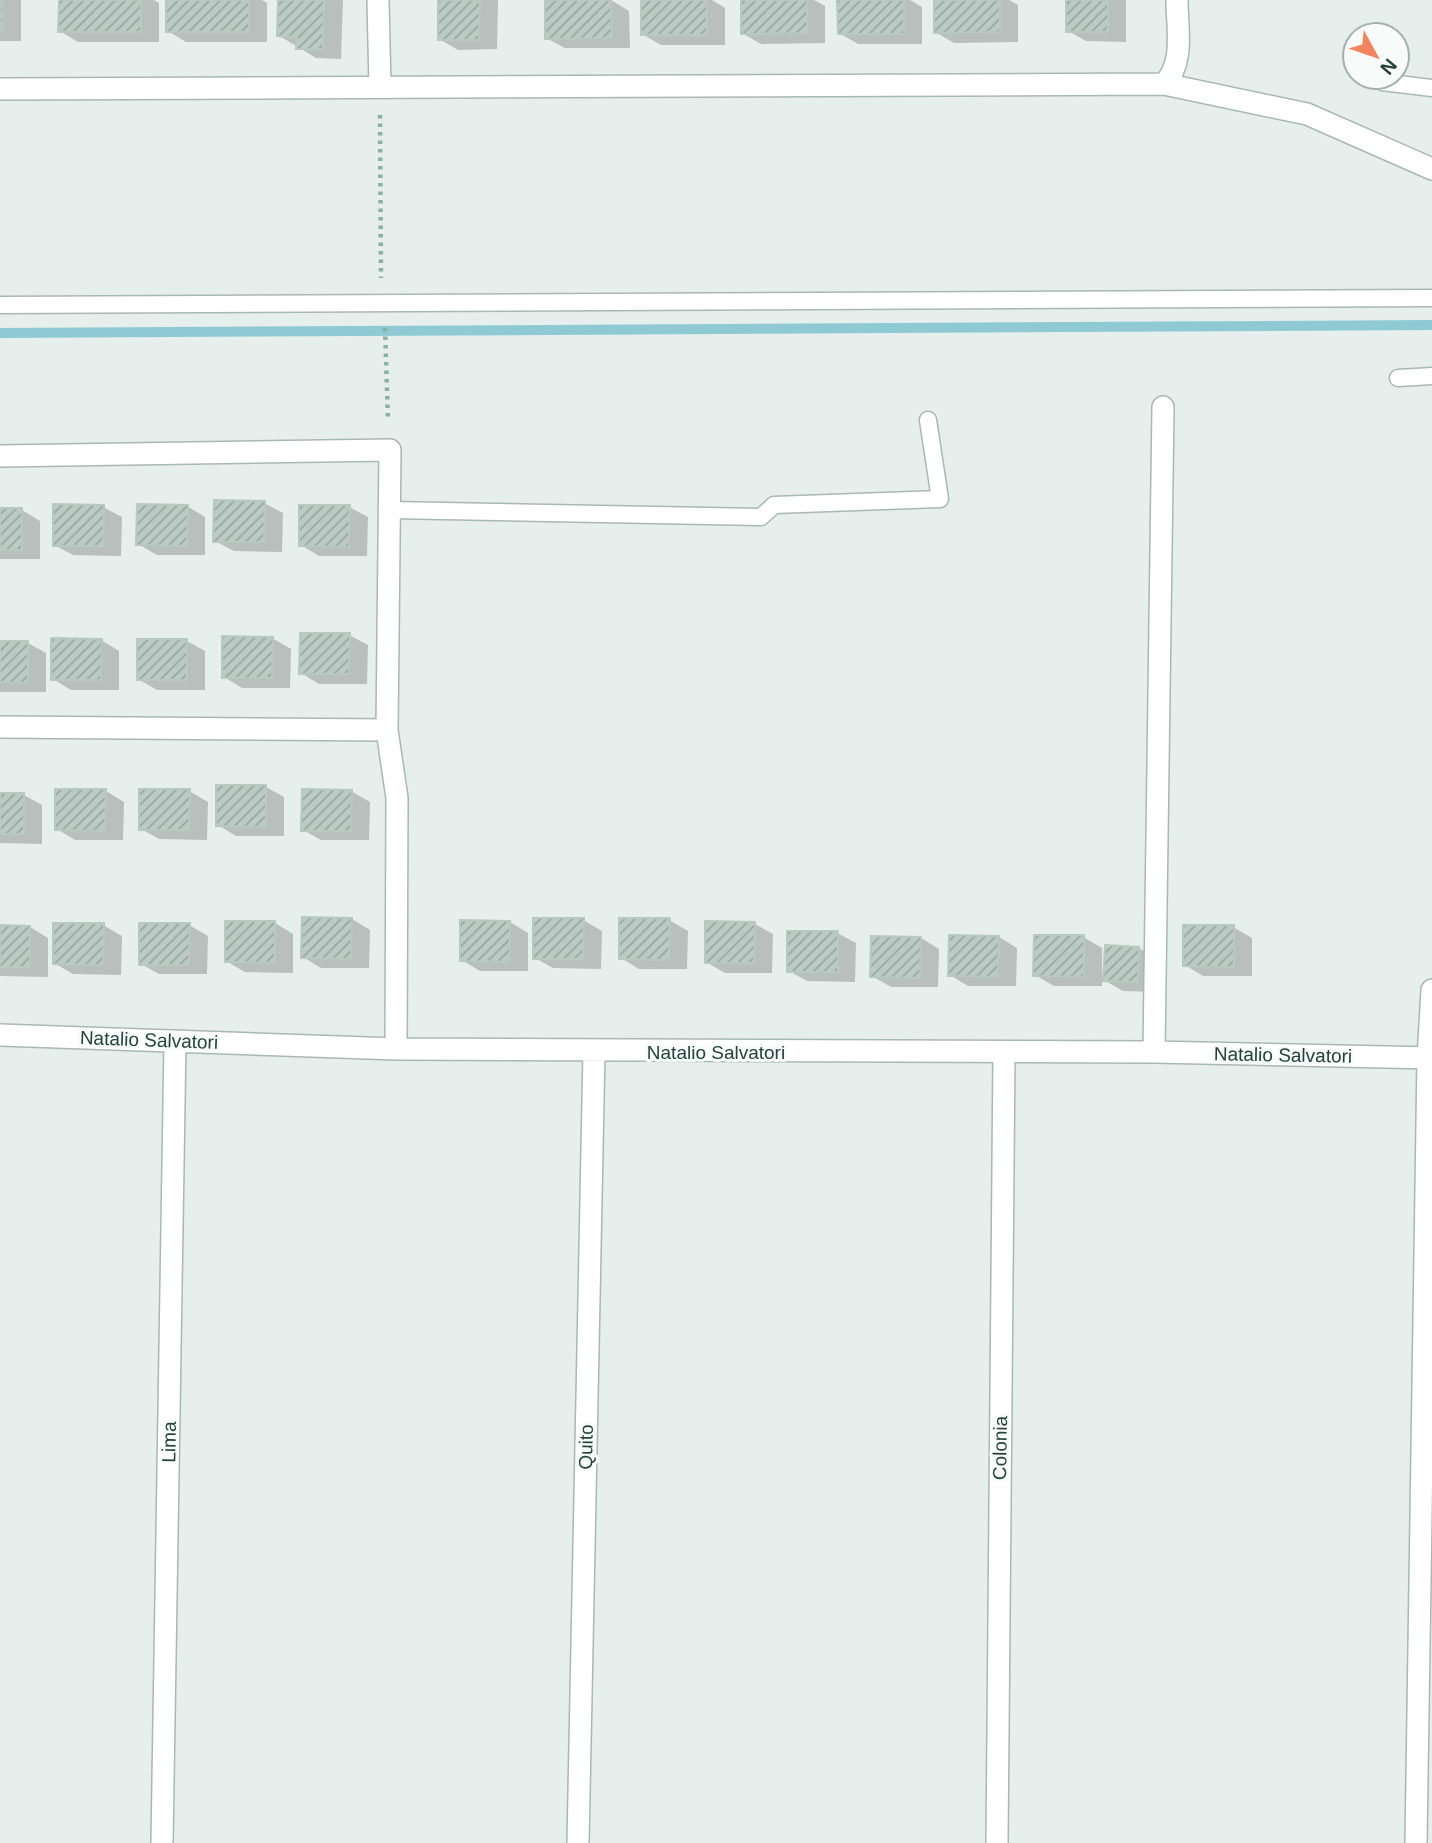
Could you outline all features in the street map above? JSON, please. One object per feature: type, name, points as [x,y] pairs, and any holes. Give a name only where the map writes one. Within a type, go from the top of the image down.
[{"type":"street","points":[[378,0],[380,87]]},
{"type":"street","points":[[1164,84],[1174,73],[1178,50],[1177,0]]},
{"type":"street","points":[[0,89],[1164,84],[1307,114],[1432,169]]},
{"type":"street","points":[[1154,1052],[1163,407]]},
{"type":"street","points":[[0,456],[390,450],[387,730],[397,798],[396,1049]]},
{"type":"street","points":[[0,727],[387,730]]},
{"type":"street","points":[[1416,1843],[1432,990]]},
{"type":"street","name":"Natalio Salvatori","points":[[0,1035],[396,1049],[1154,1052],[1430,1058]]},
{"type":"street","name":"Lima","points":[[162,1843],[175,1041]]},
{"type":"street","name":"Quito","points":[[578,1843],[594,1051]]},
{"type":"street","name":"Colonia","points":[[997,1843],[1004,1053]]},
{"type":"lane","points":[[1411,85],[1432,88]]},
{"type":"lane","points":[[0,305],[1432,298]]},
{"type":"lane","points":[[1398,378],[1432,376]]},
{"type":"lane","points":[[390,510],[761,517],[774,505],[940,499],[928,420]]},
{"type":"path","points":[[380,87],[381,302],[385,319],[390,450]]},
{"type":"building","points":[[0,0],[3,0],[3,31],[0,31]]},
{"type":"building","points":[[59,0],[141,0],[141,32],[58,32]]},
{"type":"building","points":[[166,0],[249,0],[249,32],[166,32]]},
{"type":"building","points":[[278,0],[324,0],[323,49],[296,49],[297,37],[277,36]]},
{"type":"building","points":[[438,0],[480,0],[479,40],[438,40]]},
{"type":"building","points":[[545,0],[611,0],[612,38],[545,39]]},
{"type":"building","points":[[641,0],[707,0],[707,35],[641,35]]},
{"type":"building","points":[[741,0],[807,0],[807,33],[741,34]]},
{"type":"building","points":[[837,0],[904,0],[904,34],[838,34]]},
{"type":"building","points":[[934,0],[1000,0],[1000,32],[934,33]]},
{"type":"building","points":[[1066,0],[1108,0],[1108,32],[1066,32]]},
{"type":"building","points":[[214,500],[265,501],[264,542],[213,542]]},
{"type":"building","points":[[53,504],[104,505],[103,546],[53,546]]},
{"type":"building","points":[[137,504],[188,505],[187,546],[136,545]]},
{"type":"building","points":[[299,505],[350,505],[349,547],[299,546]]},
{"type":"building","points":[[0,508],[22,508],[22,550],[0,550]]},
{"type":"building","points":[[300,633],[350,633],[349,674],[299,674]]},
{"type":"building","points":[[222,636],[273,637],[272,678],[222,678]]},
{"type":"building","points":[[51,638],[102,639],[101,680],[51,680]]},
{"type":"building","points":[[137,639],[187,639],[187,680],[137,680]]},
{"type":"building","points":[[0,641],[28,641],[28,683],[0,682]]},
{"type":"building","points":[[216,785],[266,785],[266,827],[216,826]]},
{"type":"building","points":[[55,789],[106,789],[105,831],[55,830]]},
{"type":"building","points":[[139,789],[190,789],[189,830],[139,830]]},
{"type":"building","points":[[302,789],[352,790],[351,831],[301,831]]},
{"type":"building","points":[[0,793],[24,793],[24,834],[0,834]]},
{"type":"building","points":[[302,917],[352,918],[351,959],[301,958]]},
{"type":"building","points":[[533,918],[584,918],[583,959],[533,959]]},
{"type":"building","points":[[619,918],[670,918],[669,960],[619,959]]},
{"type":"building","points":[[460,920],[510,921],[510,962],[460,961]]},
{"type":"building","points":[[225,921],[275,921],[275,963],[225,962]]},
{"type":"building","points":[[705,921],[755,922],[754,963],[705,963]]},
{"type":"building","points":[[53,923],[104,923],[103,965],[53,964]]},
{"type":"building","points":[[139,923],[190,923],[189,965],[139,965]]},
{"type":"building","points":[[0,925],[30,926],[30,967],[0,967]]},
{"type":"building","points":[[1183,925],[1234,925],[1234,967],[1183,966]]},
{"type":"building","points":[[787,931],[838,931],[838,972],[787,972]]},
{"type":"building","points":[[949,935],[999,936],[998,977],[948,976]]},
{"type":"building","points":[[1034,935],[1084,935],[1084,977],[1033,976]]},
{"type":"building","points":[[871,936],[921,937],[920,978],[870,977]]},
{"type":"building","points":[[1105,945],[1139,947],[1138,982],[1103,981]]},
{"type":"waterway","points":[[0,333],[1432,325]]}]
